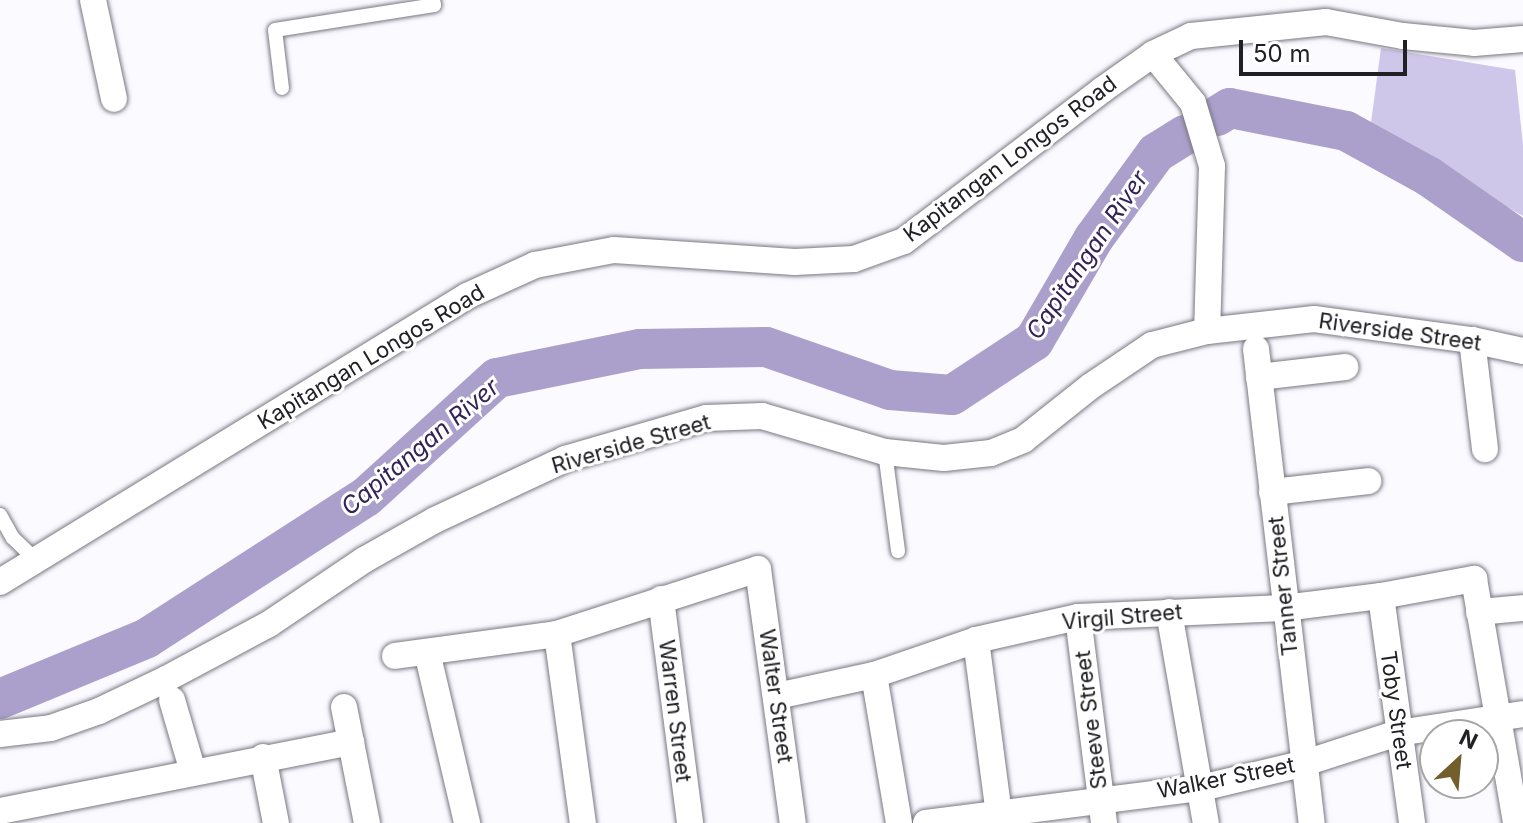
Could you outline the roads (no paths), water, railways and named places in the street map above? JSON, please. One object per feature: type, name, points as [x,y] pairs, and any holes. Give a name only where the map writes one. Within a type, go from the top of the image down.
[{"type":"street","points":[[93,0],[114,99]]},
{"type":"street","name":"Kapitangan Longos Road","points":[[0,582],[38,562],[453,304],[535,265],[614,250],[779,261],[854,259],[904,241],[1153,54],[1191,36],[1326,22],[1403,36],[1474,43],[1523,39]]},
{"type":"street","points":[[1153,54],[1193,103],[1212,166],[1207,331]]},
{"type":"street","name":"Riverside Street","points":[[0,734],[51,728],[99,711],[166,679],[269,624],[364,560],[435,520],[565,459],[706,418],[762,416],[885,452],[944,458],[991,453],[1023,440],[1091,386],[1152,345],[1207,331],[1314,319],[1472,340],[1523,351]]},
{"type":"street","points":[[1472,340],[1485,449]]},
{"type":"street","name":"Tanner Street","points":[[1256,349],[1284,608],[1312,823]]},
{"type":"street","points":[[1259,377],[1345,367]]},
{"type":"street","points":[[1272,492],[1368,481]]},
{"type":"street","name":"Walter Street","points":[[661,599],[758,569],[793,823]]},
{"type":"street","name":"Virgil Street","points":[[777,696],[874,675],[976,640],[1078,617],[1284,608],[1381,596],[1474,579],[1479,612]]},
{"type":"street","name":"Toby Street","points":[[1381,596],[1412,823]]},
{"type":"street","points":[[395,656],[557,634],[661,599]]},
{"type":"street","name":"Warren Street","points":[[661,599],[690,823]]},
{"type":"street","points":[[1516,823],[1512,716],[1479,612],[1523,608]]},
{"type":"street","points":[[1169,612],[1206,823]]},
{"type":"street","name":"Steeve Street","points":[[1078,617],[1102,811]]},
{"type":"street","points":[[557,634],[583,823]]},
{"type":"street","points":[[976,640],[999,818]]},
{"type":"street","points":[[427,652],[467,823]]},
{"type":"street","points":[[874,675],[899,823]]},
{"type":"street","points":[[172,700],[193,772]]},
{"type":"street","points":[[344,707],[367,823]]},
{"type":"street","name":"Walker Street","points":[[926,823],[1102,811],[1305,763],[1398,733],[1512,716]]},
{"type":"street","points":[[0,811],[351,742]]},
{"type":"street","points":[[263,757],[276,823]]},
{"type":"lane","points":[[282,88],[275,30],[434,5],[433,0]]},
{"type":"lane","points":[[885,452],[898,551]]},
{"type":"lane","points":[[0,515],[13,538],[38,562]]},
{"type":"waterway","name":"Capitangan River","points":[[1217,116],[1230,108],[1346,131],[1428,176],[1523,242]]},
{"type":"waterway","name":"Capitangan River","points":[[0,699],[147,638],[366,497],[497,378],[640,349],[766,347],[890,390],[952,395],[1034,341],[1094,238],[1156,153],[1185,135]]}]
